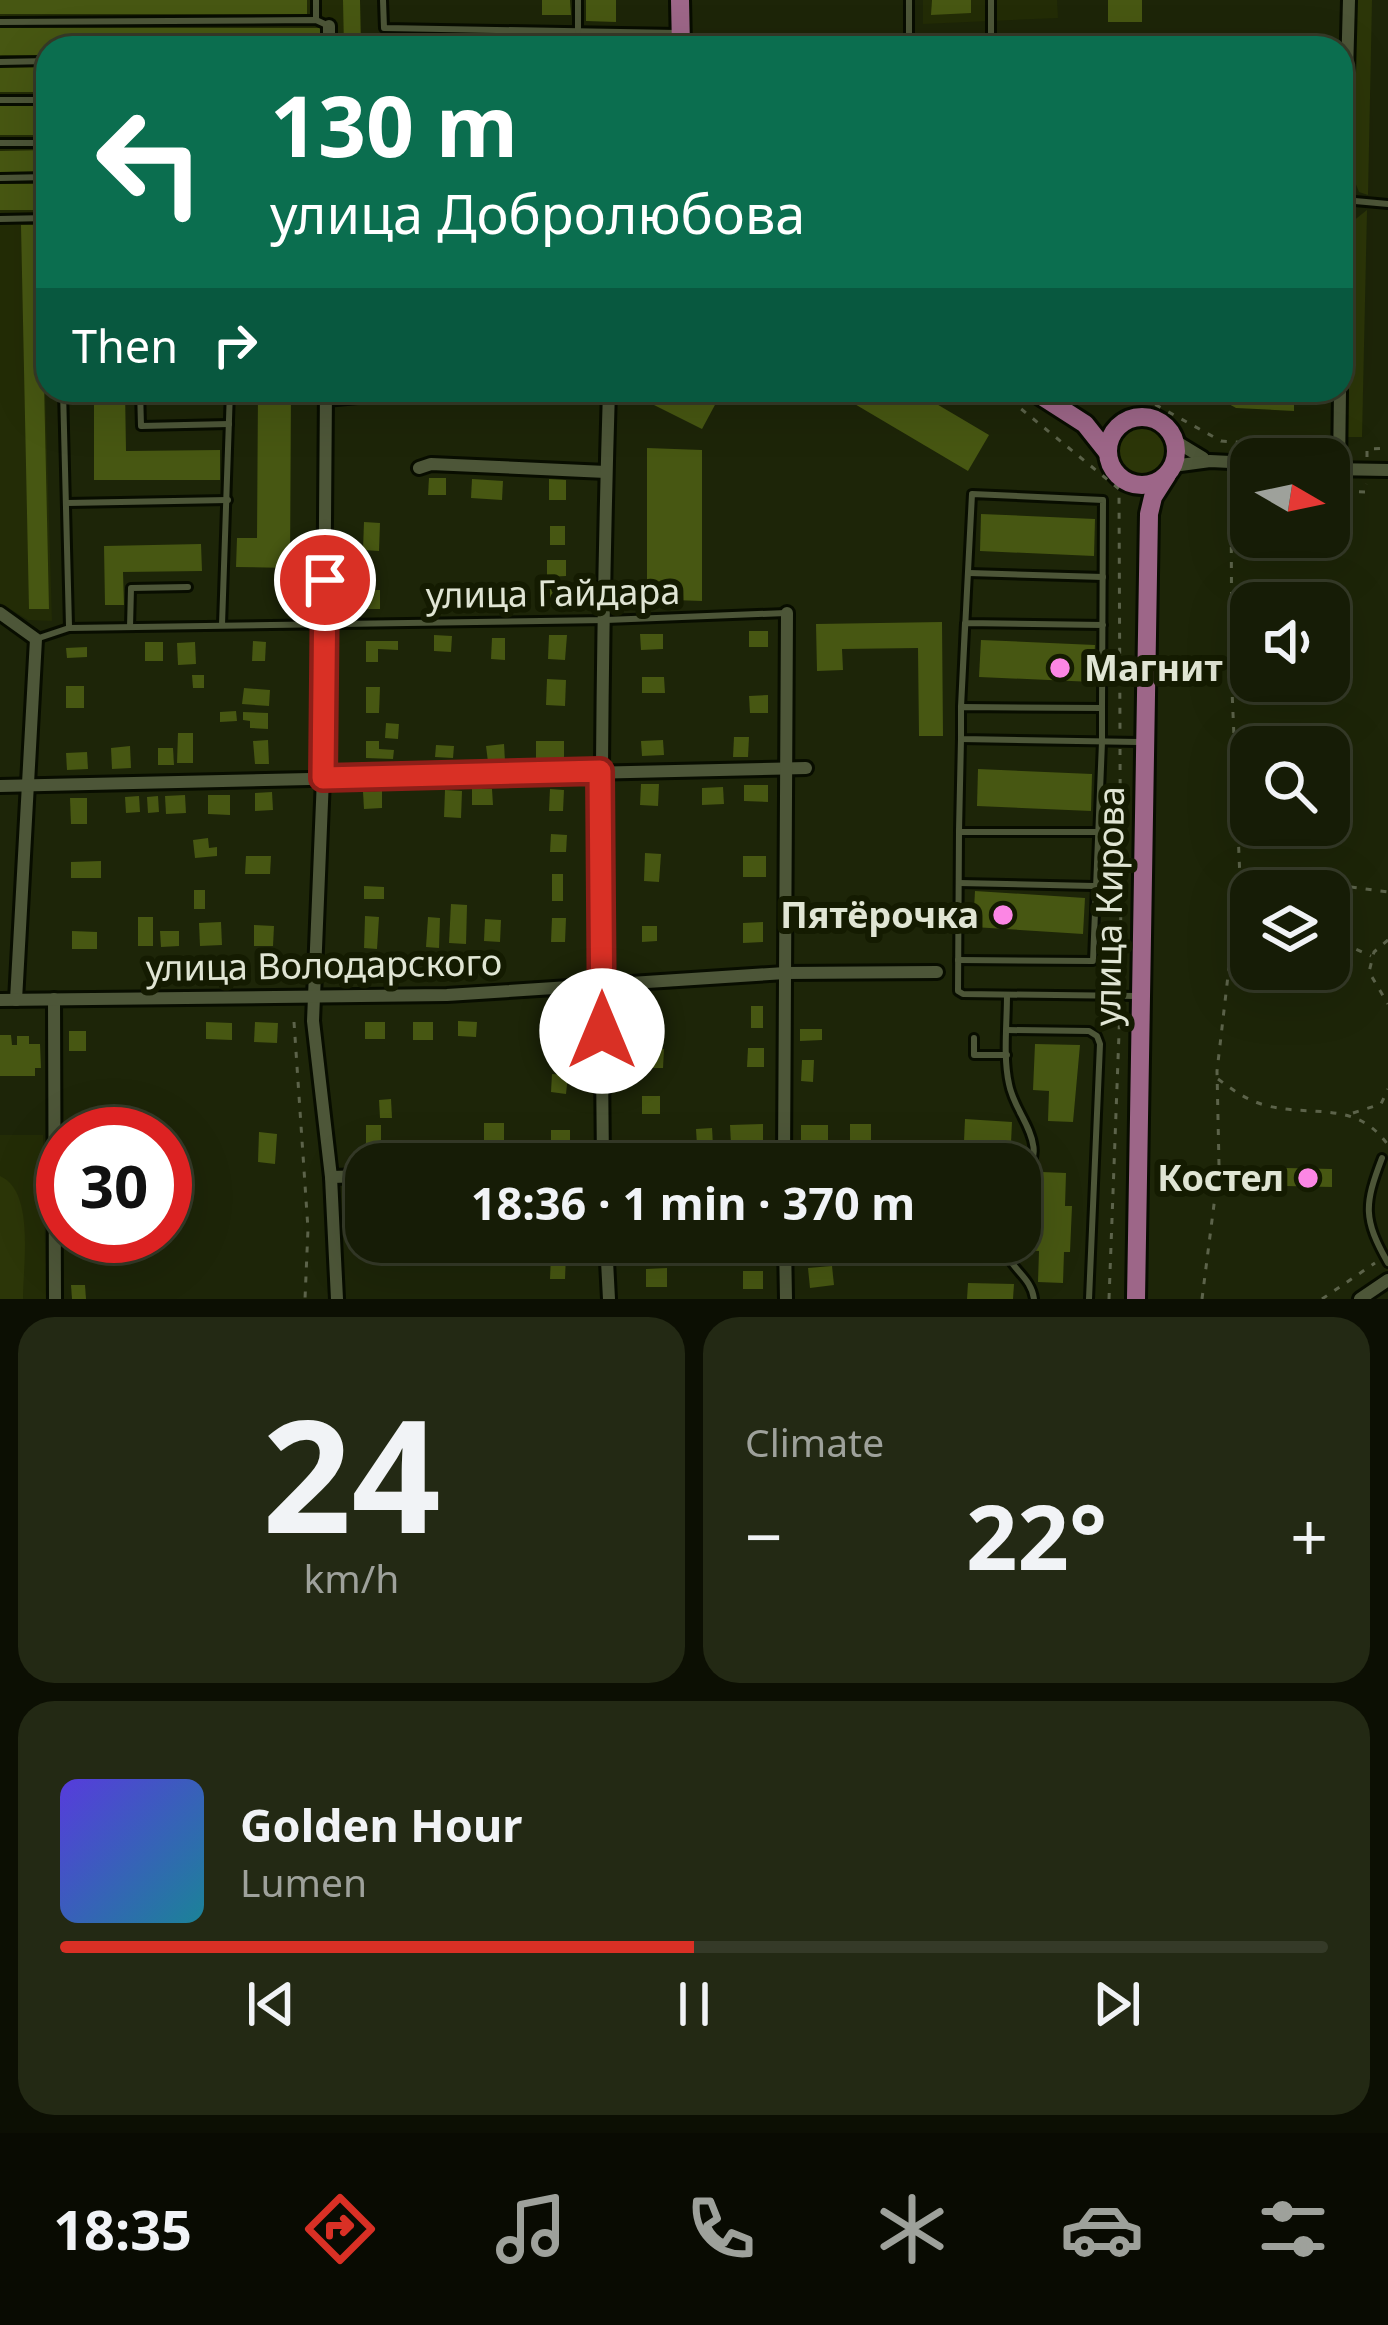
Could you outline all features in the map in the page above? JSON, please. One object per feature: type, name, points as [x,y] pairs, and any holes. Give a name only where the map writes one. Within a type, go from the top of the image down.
[{"type":"main road","points":[[680,0],[681,36]]},
{"type":"main road","points":[[1050,402],[1084,424],[1108,453],[1115,472],[1133,484],[1149,514]]},
{"type":"main road","points":[[1084,424],[1121,424],[1141,417],[1167,427],[1175,441],[1170,471],[1153,497],[1149,514]]},
{"type":"main road","points":[[1108,453],[1112,434],[1121,424]]},
{"type":"main road","points":[[1133,484],[1155,483],[1170,471]]},
{"type":"main road","name":"улица Кирова","points":[[1136,1299],[1131,996],[1149,514]]},
{"type":"street","points":[[1348,36],[1349,0]]},
{"type":"street","points":[[322,23],[326,36]]},
{"type":"street","points":[[326,402],[323,778],[313,1021],[331,1177],[337,1299]]},
{"type":"street","points":[[603,1143],[600,771],[609,402]]},
{"type":"street","points":[[1336,438],[1339,402]]},
{"type":"street","points":[[1175,441],[1210,461]]},
{"type":"street","points":[[1170,471],[1210,461],[1230,462]]},
{"type":"street","points":[[418,468],[431,464],[606,472]]},
{"type":"street","points":[[1350,469],[1388,470]]},
{"type":"street","points":[[0,613],[36,639],[16,1000]]},
{"type":"street","points":[[784,1143],[787,613]]},
{"type":"street","points":[[0,786],[806,768]]},
{"type":"street","name":"улица Володарского","points":[[0,1000],[315,998],[601,987],[784,973],[937,972]]},
{"type":"street","points":[[54,999],[55,1299]]},
{"type":"street","points":[[331,1177],[345,1177]]},
{"type":"street","points":[[607,1263],[609,1299]]},
{"type":"street","points":[[785,1263],[786,1299]]},
{"type":"street","points":[[1360,1299],[1388,1280]]},
{"type":"lane","points":[[0,22],[322,23],[316,0]]},
{"type":"lane","points":[[383,0],[384,28],[578,30],[640,36]]},
{"type":"lane","points":[[578,0],[578,30]]},
{"type":"lane","points":[[908,36],[909,0]]},
{"type":"lane","points":[[991,0],[991,36]]},
{"type":"lane","points":[[0,62],[36,62]]},
{"type":"lane","points":[[0,100],[36,100]]},
{"type":"lane","points":[[0,143],[36,143]]},
{"type":"lane","points":[[0,178],[36,177]]},
{"type":"lane","points":[[1353,201],[1388,204]]},
{"type":"lane","points":[[0,218],[36,218]]},
{"type":"lane","points":[[63,402],[69,628]]},
{"type":"lane","points":[[140,402],[141,426],[230,424]]},
{"type":"lane","points":[[222,625],[230,402]]},
{"type":"lane","points":[[958,960],[1093,961],[1102,742],[1103,500],[972,494],[962,707]]},
{"type":"lane","points":[[67,503],[228,500]]},
{"type":"lane","points":[[968,573],[1103,577]]},
{"type":"lane","points":[[130,627],[131,588],[188,587]]},
{"type":"lane","name":"улица Гайдара","points":[[36,639],[69,628],[787,613]]},
{"type":"lane","points":[[1103,625],[965,623],[958,972],[960,994],[1131,996]]},
{"type":"lane","points":[[962,707],[1102,708]]},
{"type":"lane","points":[[962,739],[1144,742]]},
{"type":"lane","points":[[959,832],[1096,832]]},
{"type":"lane","points":[[958,883],[1094,886]]},
{"type":"lane","points":[[937,972],[958,972]]},
{"type":"lane","points":[[1007,995],[1012,1096],[1029,1123],[1032,1143]]},
{"type":"lane","points":[[1007,1030],[1089,1031],[1100,1044],[1089,1299]]},
{"type":"lane","points":[[974,1038],[974,1055],[1008,1055]]},
{"type":"lane","points":[[1382,1158],[1370,1190],[1369,1230],[1386,1260]]},
{"type":"lane","points":[[1010,1263],[1029,1281],[1034,1299]]},
{"type":"path","points":[[1151,402],[1230,442]]},
{"type":"path","points":[[1231,558],[1240,870]]},
{"type":"path","points":[[1109,1299],[1131,996],[1120,763]]},
{"type":"path","points":[[1350,886],[1388,892]]},
{"type":"path","points":[[1388,940],[1373,957],[1369,972],[1388,1004]]},
{"type":"path","points":[[1350,947],[1373,957]]},
{"type":"path","points":[[1202,1299],[1219,1165],[1218,1079],[1230,964]]},
{"type":"path","points":[[294,1022],[308,1229],[305,1299]]},
{"type":"path","points":[[1218,1079],[1240,1096],[1269,1106],[1348,1114],[1382,1104],[1388,1089]]},
{"type":"path","points":[[1348,1114],[1379,1133],[1388,1145]]},
{"type":"path","points":[[1322,1299],[1386,1260]]},
{"type":"shaded area","points":[[0,0],[360,0],[361,36],[36,36],[36,402],[46,402],[52,621],[28,620],[0,603]]},
{"type":"shaded area","points":[[923,0],[1057,0],[1058,18],[923,24]]},
{"type":"shaded area","points":[[1356,0],[1372,0],[1368,195],[1359,192],[1353,177]]},
{"type":"shaded area","points":[[1367,210],[1362,437],[1347,437],[1348,402],[1353,402],[1353,221]]},
{"type":"shaded area","points":[[1142,422],[1163,430],[1171,451],[1163,472],[1142,480],[1121,472],[1113,451],[1121,430]]},
{"type":"shaded area","points":[[0,1135],[36,1135],[36,1263],[45,1263],[46,1299],[0,1299]]},
{"type":"shaded area","points":[[0,1176],[11,1184],[23,1212],[23,1299],[0,1299]]},
{"type":"building","points":[[0,0],[307,0],[307,14],[0,14]]},
{"type":"building","points":[[343,0],[360,0],[361,36],[344,36]]},
{"type":"building","points":[[542,0],[570,0],[571,15],[542,15]]},
{"type":"building","points":[[586,0],[616,0],[616,22],[586,21]]},
{"type":"building","points":[[932,0],[971,0],[971,13],[931,15]]},
{"type":"building","points":[[1108,0],[1142,0],[1142,22],[1108,22]]},
{"type":"building","points":[[0,28],[321,28],[321,36],[36,36],[36,55],[0,55]]},
{"type":"building","points":[[0,67],[36,67],[36,92],[0,92]]},
{"type":"building","points":[[0,105],[36,105],[36,135],[0,135]]},
{"type":"building","points":[[36,150],[36,172],[0,173],[0,151]]},
{"type":"building","points":[[0,184],[36,184],[36,210],[0,210]]},
{"type":"building","points":[[21,225],[36,225],[36,402],[44,402],[49,609],[29,609]]},
{"type":"building","points":[[94,402],[125,402],[126,451],[220,450],[220,480],[94,480]]},
{"type":"building","points":[[258,402],[291,402],[290,568],[236,567],[237,538],[257,538]]},
{"type":"building","points":[[655,402],[717,402],[702,429]]},
{"type":"building","points":[[851,402],[933,402],[989,435],[968,471]]},
{"type":"building","points":[[1225,402],[1294,402],[1294,411],[1236,408]]},
{"type":"building","points":[[647,448],[702,450],[702,601],[647,599]]},
{"type":"building","points":[[429,478],[446,478],[446,495],[428,495]]},
{"type":"building","points":[[472,479],[503,481],[502,500],[471,498]]},
{"type":"building","points":[[549,479],[566,480],[566,500],[549,500]]},
{"type":"building","points":[[981,514],[1095,519],[1094,556],[980,551]]},
{"type":"building","points":[[364,522],[380,523],[379,551],[363,550]]},
{"type":"building","points":[[550,526],[565,526],[565,545],[550,545]]},
{"type":"building","points":[[201,544],[202,571],[123,572],[124,605],[105,605],[104,546]]},
{"type":"building","points":[[547,560],[566,560],[566,576],[547,577]]},
{"type":"building","points":[[544,588],[564,588],[564,605],[544,604]]},
{"type":"building","points":[[365,590],[380,590],[380,609],[365,609]]},
{"type":"building","points":[[475,590],[495,590],[495,607],[476,607]]},
{"type":"building","points":[[434,591],[455,592],[454,608],[434,608]]},
{"type":"building","points":[[942,622],[943,736],[919,736],[918,648],[842,649],[843,670],[817,671],[816,624]]},
{"type":"building","points":[[749,631],[768,631],[768,647],[749,647]]},
{"type":"building","points":[[640,634],[663,634],[663,649],[641,650]]},
{"type":"building","points":[[434,635],[452,636],[451,652],[434,651]]},
{"type":"building","points":[[549,635],[567,635],[565,660],[548,659]]},
{"type":"building","points":[[492,638],[505,638],[505,660],[491,659]]},
{"type":"building","points":[[981,640],[1095,645],[1093,682],[979,677]]},
{"type":"building","points":[[253,641],[266,642],[265,661],[252,661]]},
{"type":"building","points":[[366,641],[398,641],[398,650],[378,649],[378,662],[366,662]]},
{"type":"building","points":[[145,642],[163,642],[163,661],[145,661]]},
{"type":"building","points":[[195,642],[196,664],[178,665],[177,643]]},
{"type":"building","points":[[87,647],[87,657],[67,658],[66,648]]},
{"type":"building","points":[[192,675],[204,675],[204,688],[193,688]]},
{"type":"building","points":[[642,677],[664,677],[665,693],[642,693]]},
{"type":"building","points":[[547,679],[566,680],[565,706],[546,705]]},
{"type":"building","points":[[66,686],[84,686],[84,708],[66,708]]},
{"type":"building","points":[[366,687],[380,687],[379,713],[366,713]]},
{"type":"building","points":[[244,688],[270,690],[269,706],[242,704]]},
{"type":"building","points":[[768,695],[768,713],[750,713],[749,696]]},
{"type":"building","points":[[236,711],[237,721],[220,722],[220,712]]},
{"type":"building","points":[[243,712],[268,713],[268,729],[250,728]]},
{"type":"building","points":[[386,723],[399,724],[398,739],[385,738]]},
{"type":"building","points":[[178,733],[193,733],[193,763],[177,763]]},
{"type":"building","points":[[734,737],[749,737],[748,757],[733,757]]},
{"type":"building","points":[[268,740],[269,764],[255,764],[253,741]]},
{"type":"building","points":[[663,740],[664,755],[642,756],[641,741]]},
{"type":"building","points":[[366,741],[379,741],[379,749],[394,750],[393,759],[366,758]]},
{"type":"building","points":[[536,741],[564,741],[564,760],[536,760]]},
{"type":"building","points":[[504,744],[505,761],[488,762],[486,746]]},
{"type":"building","points":[[436,745],[454,746],[453,758],[435,757]]},
{"type":"building","points":[[130,746],[131,768],[112,769],[111,748]]},
{"type":"building","points":[[158,748],[173,748],[174,765],[158,765]]},
{"type":"building","points":[[87,752],[88,769],[67,770],[66,753]]},
{"type":"building","points":[[978,769],[1092,774],[1091,811],[977,806]]},
{"type":"building","points":[[641,784],[659,784],[658,806],[640,805]]},
{"type":"building","points":[[744,785],[768,785],[768,802],[744,801]]},
{"type":"building","points":[[723,787],[724,804],[702,805],[702,788]]},
{"type":"building","points":[[472,789],[492,789],[493,805],[472,805]]},
{"type":"building","points":[[550,789],[564,790],[563,811],[549,811]]},
{"type":"building","points":[[445,790],[462,791],[461,818],[444,817]]},
{"type":"building","points":[[382,791],[382,808],[364,809],[363,792]]},
{"type":"building","points":[[272,792],[273,810],[255,811],[255,793]]},
{"type":"building","points":[[185,795],[186,813],[166,814],[165,796]]},
{"type":"building","points":[[208,795],[230,795],[230,815],[208,814]]},
{"type":"building","points":[[139,796],[140,812],[126,813],[125,797]]},
{"type":"building","points":[[158,796],[159,812],[148,813],[147,797]]},
{"type":"building","points":[[70,798],[87,798],[87,824],[71,824]]},
{"type":"building","points":[[551,834],[567,835],[566,852],[550,852]]},
{"type":"building","points":[[208,838],[209,848],[217,847],[217,856],[195,858],[193,840]]},
{"type":"building","points":[[645,853],[661,854],[659,882],[644,881]]},
{"type":"building","points":[[246,856],[271,856],[270,874],[245,874]]},
{"type":"building","points":[[743,856],[766,856],[766,877],[743,877]]},
{"type":"building","points":[[101,861],[101,878],[71,878],[71,862]]},
{"type":"building","points":[[552,874],[563,874],[563,901],[552,901]]},
{"type":"building","points":[[364,886],[384,887],[384,899],[364,899]]},
{"type":"building","points":[[194,890],[205,890],[205,909],[194,909]]},
{"type":"building","points":[[975,891],[1085,898],[1083,934],[973,927]]},
{"type":"building","points":[[451,904],[467,905],[466,944],[449,943]]},
{"type":"building","points":[[365,916],[379,917],[377,949],[364,948]]},
{"type":"building","points":[[138,917],[153,917],[153,946],[138,946]]},
{"type":"building","points":[[428,917],[440,918],[439,948],[426,947]]},
{"type":"building","points":[[552,918],[566,918],[565,942],[551,942]]},
{"type":"building","points":[[485,919],[501,920],[500,942],[484,941]]},
{"type":"building","points":[[221,922],[222,945],[200,946],[199,923]]},
{"type":"building","points":[[763,922],[763,942],[743,943],[743,923]]},
{"type":"building","points":[[254,925],[274,926],[273,946],[254,946]]},
{"type":"building","points":[[642,926],[657,926],[657,941],[642,942]]},
{"type":"building","points":[[72,931],[97,932],[97,949],[72,949]]},
{"type":"building","points":[[160,931],[179,931],[179,946],[161,947]]},
{"type":"building","points":[[751,1006],[763,1006],[763,1028],[751,1028]]},
{"type":"building","points":[[458,1021],[477,1022],[476,1037],[458,1036]]},
{"type":"building","points":[[206,1022],[232,1023],[232,1040],[206,1039]]},
{"type":"building","points":[[255,1022],[278,1023],[277,1043],[254,1042]]},
{"type":"building","points":[[365,1022],[385,1022],[385,1039],[365,1039]]},
{"type":"building","points":[[413,1022],[433,1022],[433,1040],[413,1040]]},
{"type":"building","points":[[800,1029],[822,1029],[822,1040],[800,1041]]},
{"type":"building","points":[[69,1031],[86,1031],[86,1051],[69,1051]]},
{"type":"building","points":[[555,1032],[565,1032],[564,1052],[554,1051]]},
{"type":"building","points":[[0,1035],[11,1035],[12,1045],[17,1045],[17,1036],[29,1036],[29,1044],[40,1044],[41,1068],[35,1068],[35,1076],[0,1076]]},
{"type":"building","points":[[1035,1044],[1080,1045],[1073,1122],[1048,1121],[1049,1091],[1033,1090]]},
{"type":"building","points":[[640,1048],[664,1049],[663,1068],[640,1068]]},
{"type":"building","points":[[748,1048],[764,1048],[764,1067],[747,1067]]},
{"type":"building","points":[[802,1060],[814,1060],[813,1082],[801,1081]]},
{"type":"building","points":[[552,1074],[568,1075],[566,1094],[551,1092]]},
{"type":"building","points":[[642,1096],[660,1096],[660,1114],[642,1114]]},
{"type":"building","points":[[391,1099],[392,1118],[380,1118],[379,1100]]},
{"type":"building","points":[[965,1119],[1012,1122],[1011,1143],[964,1143]]},
{"type":"building","points":[[484,1123],[504,1123],[504,1143],[484,1143]]},
{"type":"building","points":[[763,1124],[763,1143],[731,1143],[730,1125]]},
{"type":"building","points":[[850,1124],[871,1124],[871,1143],[850,1142]]},
{"type":"building","points":[[366,1125],[381,1125],[381,1143],[366,1143]]},
{"type":"building","points":[[801,1125],[828,1125],[828,1142],[801,1143]]},
{"type":"building","points":[[712,1128],[713,1143],[697,1143],[696,1129]]},
{"type":"building","points":[[551,1130],[570,1130],[570,1143],[551,1143]]},
{"type":"building","points":[[259,1132],[277,1134],[275,1164],[258,1162]]},
{"type":"building","name":"Костел","points":[[1285,1168],[1332,1169],[1332,1187],[1285,1186]]},
{"type":"building","points":[[1042,1172],[1066,1173],[1065,1206],[1072,1206],[1063,1283],[1038,1282]]},
{"type":"building","points":[[551,1263],[566,1263],[565,1279],[550,1279]]},
{"type":"building","points":[[832,1266],[834,1285],[810,1288],[808,1268]]},
{"type":"building","points":[[667,1268],[667,1287],[646,1287],[646,1269]]},
{"type":"building","points":[[743,1271],[763,1271],[763,1289],[743,1289]]},
{"type":"building","points":[[968,1283],[1014,1284],[1013,1299],[967,1299]]},
{"type":"building","points":[[71,1285],[85,1285],[86,1299],[72,1299]]},
{"type":"place","name":"Магнит","points":[[1060,668]]},
{"type":"place","name":"Пятёрочка","points":[[1003,915]]},
{"type":"place","name":"Костел","points":[[1308,1178]]},
{"type":"route","points":[[325,580],[323,778],[600,771],[602,1031]]}]
